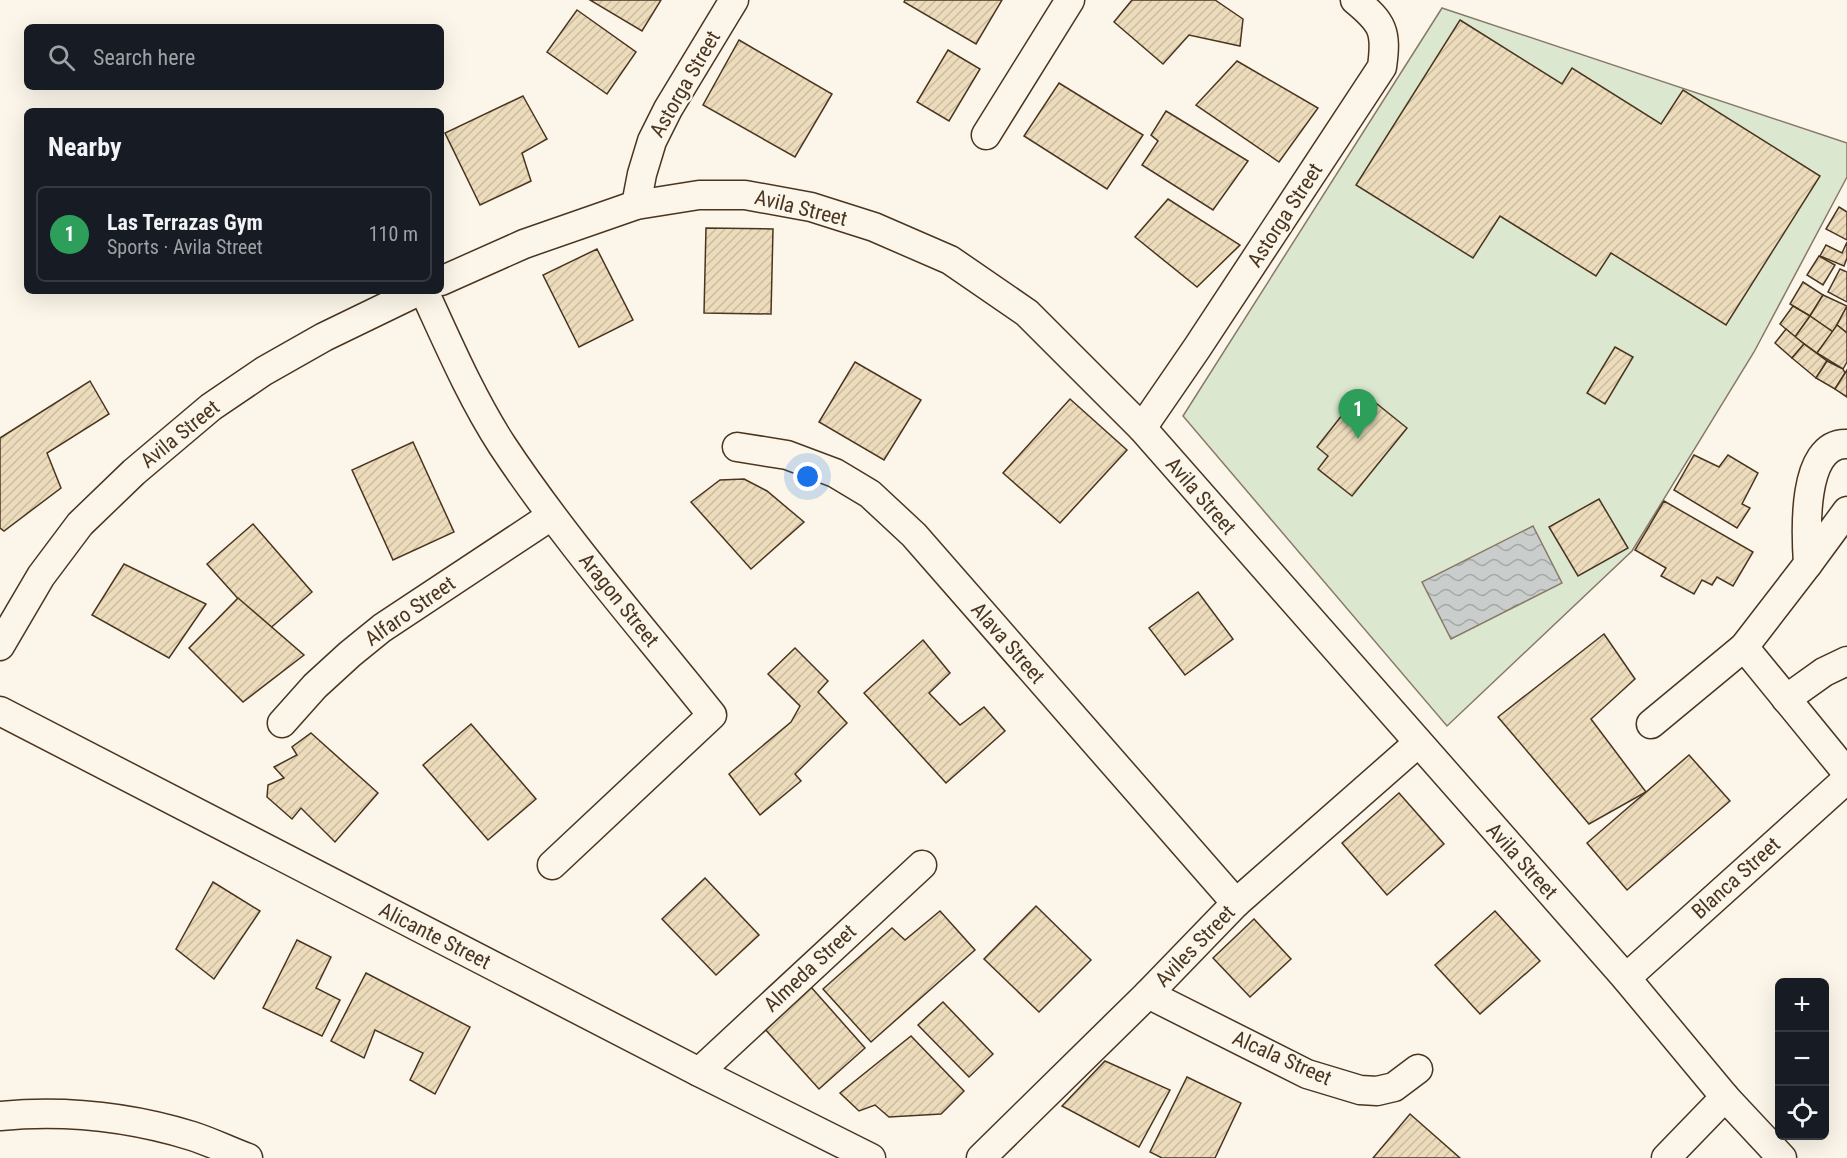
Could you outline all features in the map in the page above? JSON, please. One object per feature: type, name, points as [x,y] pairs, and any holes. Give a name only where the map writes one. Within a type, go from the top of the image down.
[{"type":"street","name":"Astorga Street","points":[[636,205],[642,174],[656,133],[668,108],[734,0]]},
{"type":"street","points":[[986,135],[1070,0]]},
{"type":"street","name":"Astorga Street","points":[[1142,428],[1204,338],[1382,67],[1385,43],[1376,17],[1355,0]]},
{"type":"street","name":"Avila Street","points":[[444,280],[524,244],[636,205],[699,195],[745,195],[811,207],[874,227],[950,260],[1027,313],[1142,428],[1626,978],[1725,1097],[1782,1158]]},
{"type":"street","name":"Avila Street","points":[[0,645],[40,576],[80,524],[134,472],[211,407],[264,371],[324,337],[416,294]]},
{"type":"street","name":"Aragon Street","points":[[423,294],[462,372],[501,443],[552,516],[712,715],[552,865]]},
{"type":"street","points":[[1808,564],[1805,524],[1816,467],[1828,449],[1847,444]]},
{"type":"street","name":"Alava Street","points":[[737,447],[787,455],[835,473],[870,494],[914,536],[1236,903]]},
{"type":"street","points":[[1651,724],[1744,647],[1847,511]]},
{"type":"street","name":"Alfaro Street","points":[[282,723],[315,686],[382,628],[552,516]]},
{"type":"street","points":[[1744,647],[1847,773]]},
{"type":"street","points":[[1786,699],[1824,672],[1847,661]]},
{"type":"street","name":"Alicante Street","points":[[0,711],[699,1072],[871,1158]]},
{"type":"street","name":"Aviles Street","points":[[981,1158],[1148,994],[1236,903],[1418,743]]},
{"type":"street","name":"Blanca Street","points":[[1626,978],[1847,779]]},
{"type":"street","name":"Almeda Street","points":[[699,1072],[922,865]]},
{"type":"street","name":"Alcala Street","points":[[1148,994],[1307,1074],[1360,1090],[1377,1091],[1394,1087],[1418,1069]]},
{"type":"street","points":[[1666,1158],[1725,1097]]},
{"type":"street","points":[[0,1116],[31,1113],[66,1114],[131,1121],[192,1136],[248,1158]]},
{"type":"green space","points":[[1442,8],[1847,143],[1847,177],[1754,352],[1632,551],[1447,726],[1183,416]]},
{"type":"water","points":[[1533,526],[1562,583],[1451,639],[1422,582]]},
{"type":"building","points":[[590,0],[661,0],[642,31]]},
{"type":"building","points":[[905,0],[1002,0],[976,44],[904,2]]},
{"type":"building","points":[[1132,0],[1215,0],[1243,19],[1240,46],[1189,35],[1163,64],[1114,22]]},
{"type":"building","points":[[577,10],[636,52],[607,94],[547,52]]},
{"type":"building","points":[[1460,20],[1562,84],[1572,68],[1661,124],[1683,90],[1820,176],[1726,325],[1611,253],[1596,276],[1500,216],[1473,258],[1356,185]]},
{"type":"building","points":[[739,40],[832,94],[795,157],[703,105]]},
{"type":"building","points":[[948,50],[980,69],[949,121],[917,102]]},
{"type":"building","points":[[1237,61],[1318,108],[1279,162],[1196,105]]},
{"type":"building","points":[[1059,83],[1143,135],[1107,189],[1024,136]]},
{"type":"building","points":[[523,96],[547,139],[522,153],[531,181],[480,205],[445,133]]},
{"type":"building","points":[[1166,111],[1248,161],[1213,210],[1142,165],[1158,141],[1151,135]]},
{"type":"building","points":[[1168,199],[1240,245],[1197,287],[1135,237]]},
{"type":"building","points":[[1839,207],[1847,212],[1847,240],[1826,229]]},
{"type":"building","points":[[706,228],[773,229],[771,314],[704,313]]},
{"type":"building","points":[[1847,242],[1847,258],[1844,266],[1820,256],[1826,245],[1842,253]]},
{"type":"building","points":[[597,249],[633,320],[579,347],[543,275]]},
{"type":"building","points":[[1819,256],[1835,265],[1823,285],[1807,275]]},
{"type":"building","points":[[1840,269],[1847,272],[1847,302],[1828,292]]},
{"type":"building","points":[[1803,282],[1823,295],[1810,316],[1790,304]]},
{"type":"building","points":[[1823,295],[1847,306],[1833,332],[1810,316]]},
{"type":"building","points":[[1793,306],[1810,316],[1795,337],[1780,324]]},
{"type":"building","points":[[1847,306],[1847,333],[1837,325]]},
{"type":"building","points":[[1810,316],[1833,332],[1817,353],[1795,337]]},
{"type":"building","points":[[1837,325],[1847,333],[1847,362],[1843,369],[1817,353]]},
{"type":"building","points":[[1786,329],[1804,344],[1792,358],[1775,343]]},
{"type":"building","points":[[1804,344],[1827,361],[1816,378],[1792,358]]},
{"type":"building","points":[[1615,347],[1633,357],[1605,404],[1587,393]]},
{"type":"building","points":[[1827,361],[1843,369],[1845,373],[1835,389],[1816,378]]},
{"type":"building","points":[[855,362],[921,400],[884,460],[819,422]]},
{"type":"building","points":[[1847,370],[1847,397],[1835,389]]},
{"type":"building","points":[[90,381],[109,414],[47,453],[61,488],[4,531],[0,528],[0,438]]},
{"type":"building","points":[[1361,391],[1407,428],[1352,496],[1318,469],[1328,456],[1317,447]]},
{"type":"building","points":[[1070,399],[1127,450],[1060,523],[1003,473]]},
{"type":"building","points":[[413,442],[454,532],[393,560],[352,470]]},
{"type":"building","points":[[1694,455],[1719,467],[1728,455],[1758,473],[1742,504],[1750,508],[1737,528],[1674,490]]},
{"type":"building","points":[[744,479],[767,491],[804,522],[751,569],[691,502],[720,480]]},
{"type":"building","points":[[1599,499],[1628,548],[1578,576],[1549,527]]},
{"type":"building","points":[[1664,501],[1753,552],[1733,586],[1717,577],[1712,585],[1702,580],[1694,594],[1661,576],[1666,568],[1635,550]]},
{"type":"building","points":[[253,524],[312,592],[267,631],[207,564]]},
{"type":"building","points":[[124,564],[206,604],[169,658],[92,615]]},
{"type":"building","points":[[1198,592],[1233,639],[1185,675],[1149,628]]},
{"type":"building","points":[[238,598],[304,655],[243,702],[189,648]]},
{"type":"building","points":[[1604,634],[1635,679],[1591,719],[1646,792],[1589,824],[1498,717]]},
{"type":"building","points":[[923,640],[950,673],[929,693],[960,725],[984,707],[1005,731],[946,783],[864,693]]},
{"type":"building","points":[[795,648],[828,681],[818,692],[847,723],[795,774],[801,781],[760,815],[729,774],[791,722],[800,706],[768,674]]},
{"type":"building","points":[[471,724],[536,799],[488,840],[423,765]]},
{"type":"building","points":[[311,733],[378,793],[335,842],[301,808],[292,819],[267,797],[268,785],[284,778],[274,767],[297,755],[292,747]]},
{"type":"building","points":[[1689,755],[1730,801],[1627,890],[1587,843]]},
{"type":"building","points":[[1399,793],[1444,844],[1387,895],[1342,843]]},
{"type":"building","points":[[705,878],[759,935],[716,975],[662,919]]},
{"type":"building","points":[[213,882],[260,911],[214,979],[176,949]]},
{"type":"building","points":[[1036,906],[1091,960],[1039,1012],[984,959]]},
{"type":"building","points":[[940,911],[975,950],[871,1042],[823,989],[892,928],[905,940]]},
{"type":"building","points":[[1495,911],[1540,961],[1480,1014],[1435,965]]},
{"type":"building","points":[[1254,919],[1291,959],[1250,997],[1213,958]]},
{"type":"building","points":[[297,940],[331,957],[316,988],[340,1000],[322,1036],[263,1008]]},
{"type":"building","points":[[366,973],[470,1027],[435,1094],[410,1080],[423,1053],[375,1030],[364,1058],[331,1041]]},
{"type":"building","points":[[811,987],[865,1048],[819,1089],[764,1028]]},
{"type":"building","points":[[943,1002],[993,1054],[969,1077],[918,1025]]},
{"type":"building","points":[[911,1036],[964,1091],[941,1114],[889,1117],[875,1105],[859,1111],[840,1093]]},
{"type":"building","points":[[1105,1061],[1170,1090],[1139,1147],[1062,1106]]},
{"type":"building","points":[[1187,1077],[1241,1103],[1215,1158],[1162,1158],[1150,1152]]},
{"type":"building","points":[[1410,1114],[1460,1158],[1373,1158]]},
{"type":"place","name":"Las Terrazas Gym","points":[[1358,439]]}]
